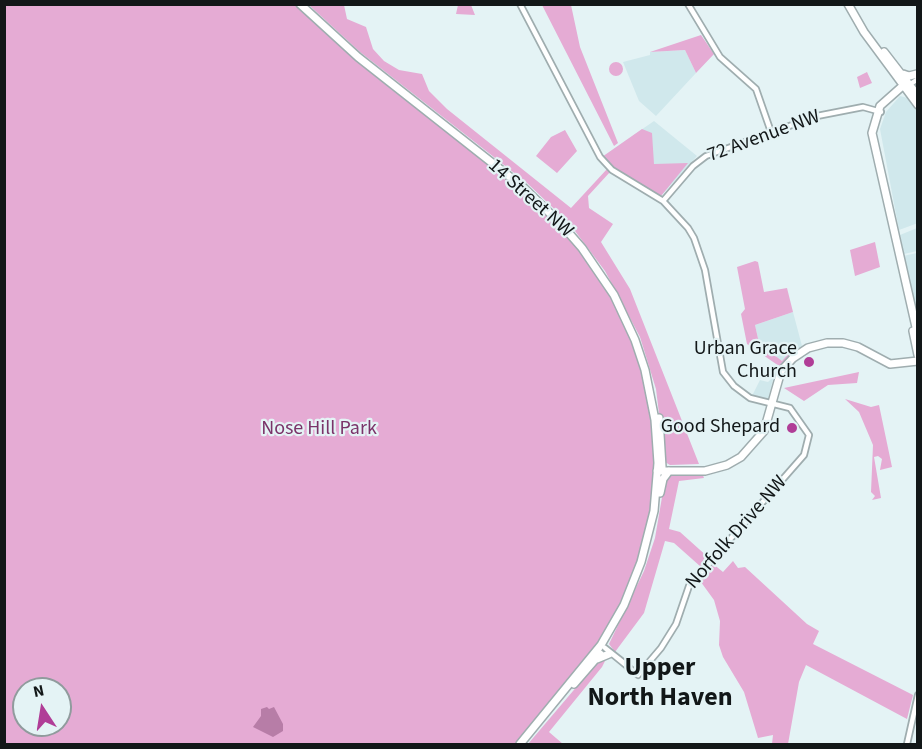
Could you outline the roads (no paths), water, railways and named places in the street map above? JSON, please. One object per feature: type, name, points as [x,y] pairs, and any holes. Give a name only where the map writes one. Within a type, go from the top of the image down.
[{"type":"main road","name":"14 Street NW","points":[[300,4],[358,57],[524,188],[582,248],[614,295],[640,353],[663,468],[641,562],[605,649]]},
{"type":"main road","name":"14 Street NW","points":[[306,4],[360,53],[525,183],[585,244],[617,293],[639,339],[654,389],[663,468],[655,527],[645,564],[631,600],[605,649],[520,744]]},
{"type":"main road","points":[[848,4],[897,80],[909,83]]},
{"type":"main road","points":[[853,4],[865,26],[909,83],[918,105]]},
{"type":"main road","points":[[900,73],[909,76],[909,83],[915,96]]},
{"type":"main road","points":[[909,83],[904,93],[915,96]]},
{"type":"main road","points":[[909,83],[879,111],[876,132],[881,175],[908,300],[918,360]]},
{"type":"main road","points":[[908,300],[918,336]]},
{"type":"main road","points":[[663,468],[705,471],[734,461],[757,441],[767,419],[781,371],[804,350],[822,344],[843,344],[890,364],[918,360]]},
{"type":"main road","points":[[878,357],[918,360]]},
{"type":"main road","points":[[525,744],[605,649]]},
{"type":"street","name":"Norfolk Drive NW","points":[[520,4],[600,157],[612,170],[663,201],[688,228],[701,255],[723,372],[740,392],[772,404],[785,405],[796,412],[808,435],[804,455],[689,586],[676,624],[662,648],[638,675],[605,649]]},
{"type":"street","points":[[688,4],[720,57],[756,89],[771,132]]},
{"type":"street","name":"72 Avenue NW","points":[[663,201],[703,157],[817,116],[857,107],[879,111]]},
{"type":"street","points":[[907,744],[918,695]]},
{"type":"place","name":"Urban Grace Church","points":[[809,362]]},
{"type":"place","name":"Good Shepard","points":[[792,428]]},
{"type":"district","name":"Upper North Haven","points":[[660,684]]},
{"type":"park label","name":"Nose Hill Park","points":[[319,430]]}]
